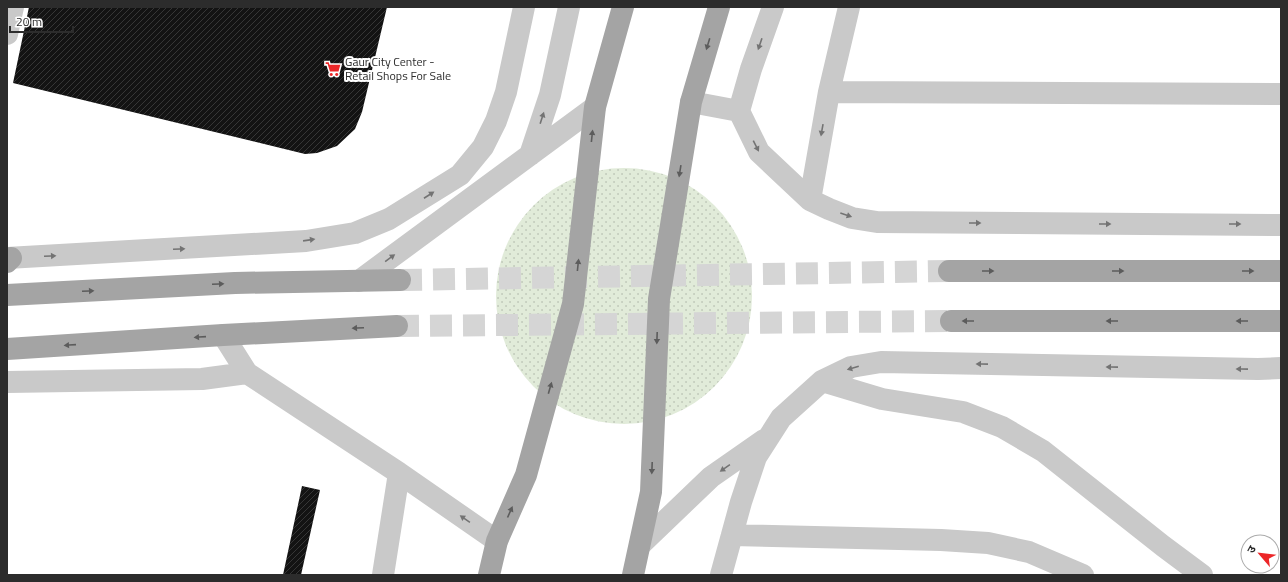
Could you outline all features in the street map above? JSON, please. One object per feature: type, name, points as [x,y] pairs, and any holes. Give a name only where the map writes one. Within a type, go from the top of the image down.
[{"type":"main road","points":[[489,575],[497,541],[526,475],[574,304],[595,107],[623,7]]},
{"type":"main road","points":[[633,575],[652,492],[659,299],[691,102],[719,7]]},
{"type":"main road","points":[[949,270],[1281,271]]},
{"type":"main road","points":[[7,295],[236,283],[400,280]]},
{"type":"main road","points":[[951,321],[1281,321]]},
{"type":"main road","points":[[7,350],[223,335],[397,326]]},
{"type":"street","points":[[7,34],[13,7]]},
{"type":"street","points":[[8,259],[306,241],[355,233],[390,219],[460,175],[483,147],[496,121],[506,92],[524,7]]},
{"type":"street","points":[[530,155],[550,95],[569,7]]},
{"type":"street","points":[[773,7],[751,69],[739,111],[760,152],[810,200],[829,209],[852,218],[877,222],[1281,225]]},
{"type":"street","points":[[810,200],[829,92],[849,7]]},
{"type":"street","points":[[829,92],[1281,94]]},
{"type":"street","points":[[691,102],[739,111]]},
{"type":"street","points":[[359,281],[595,107]]},
{"type":"street","points":[[460,175],[492,183]]},
{"type":"street","points":[[223,335],[247,373],[399,473],[497,541]]},
{"type":"street","points":[[721,575],[741,502],[756,458],[768,437],[781,418],[822,381],[851,367],[881,362],[1258,369],[1281,368]]},
{"type":"street","points":[[7,382],[202,379],[247,373]]},
{"type":"street","points":[[822,381],[882,399],[963,412],[1002,427],[1043,451],[1202,575]]},
{"type":"street","points":[[640,544],[711,477],[768,437]]},
{"type":"street","points":[[383,575],[399,473]]},
{"type":"street","points":[[732,535],[941,540],[988,543],[1029,552],[1083,575]]},
{"type":"green space","points":[[624,168],[661,174],[684,183],[705,197],[723,215],[737,236],[742,247],[749,271],[752,296],[746,333],[737,356],[723,377],[705,395],[684,409],[673,414],[649,421],[624,424],[587,418],[564,409],[543,395],[525,377],[511,356],[506,345],[499,321],[496,296],[502,259],[511,236],[525,215],[543,197],[564,183],[575,178],[599,171]]},
{"type":"building","points":[[29,7],[387,7],[362,112],[355,129],[337,146],[317,153],[305,154],[13,83]]},
{"type":"building","points":[[302,486],[320,490],[301,575],[283,575]]},
{"type":"tunnel","points":[[400,280],[949,271]]},
{"type":"tunnel","points":[[397,326],[951,321]]},
{"type":"place","name":"Gaur City Center - Retail Shops For Sale","points":[[333,69]]}]
